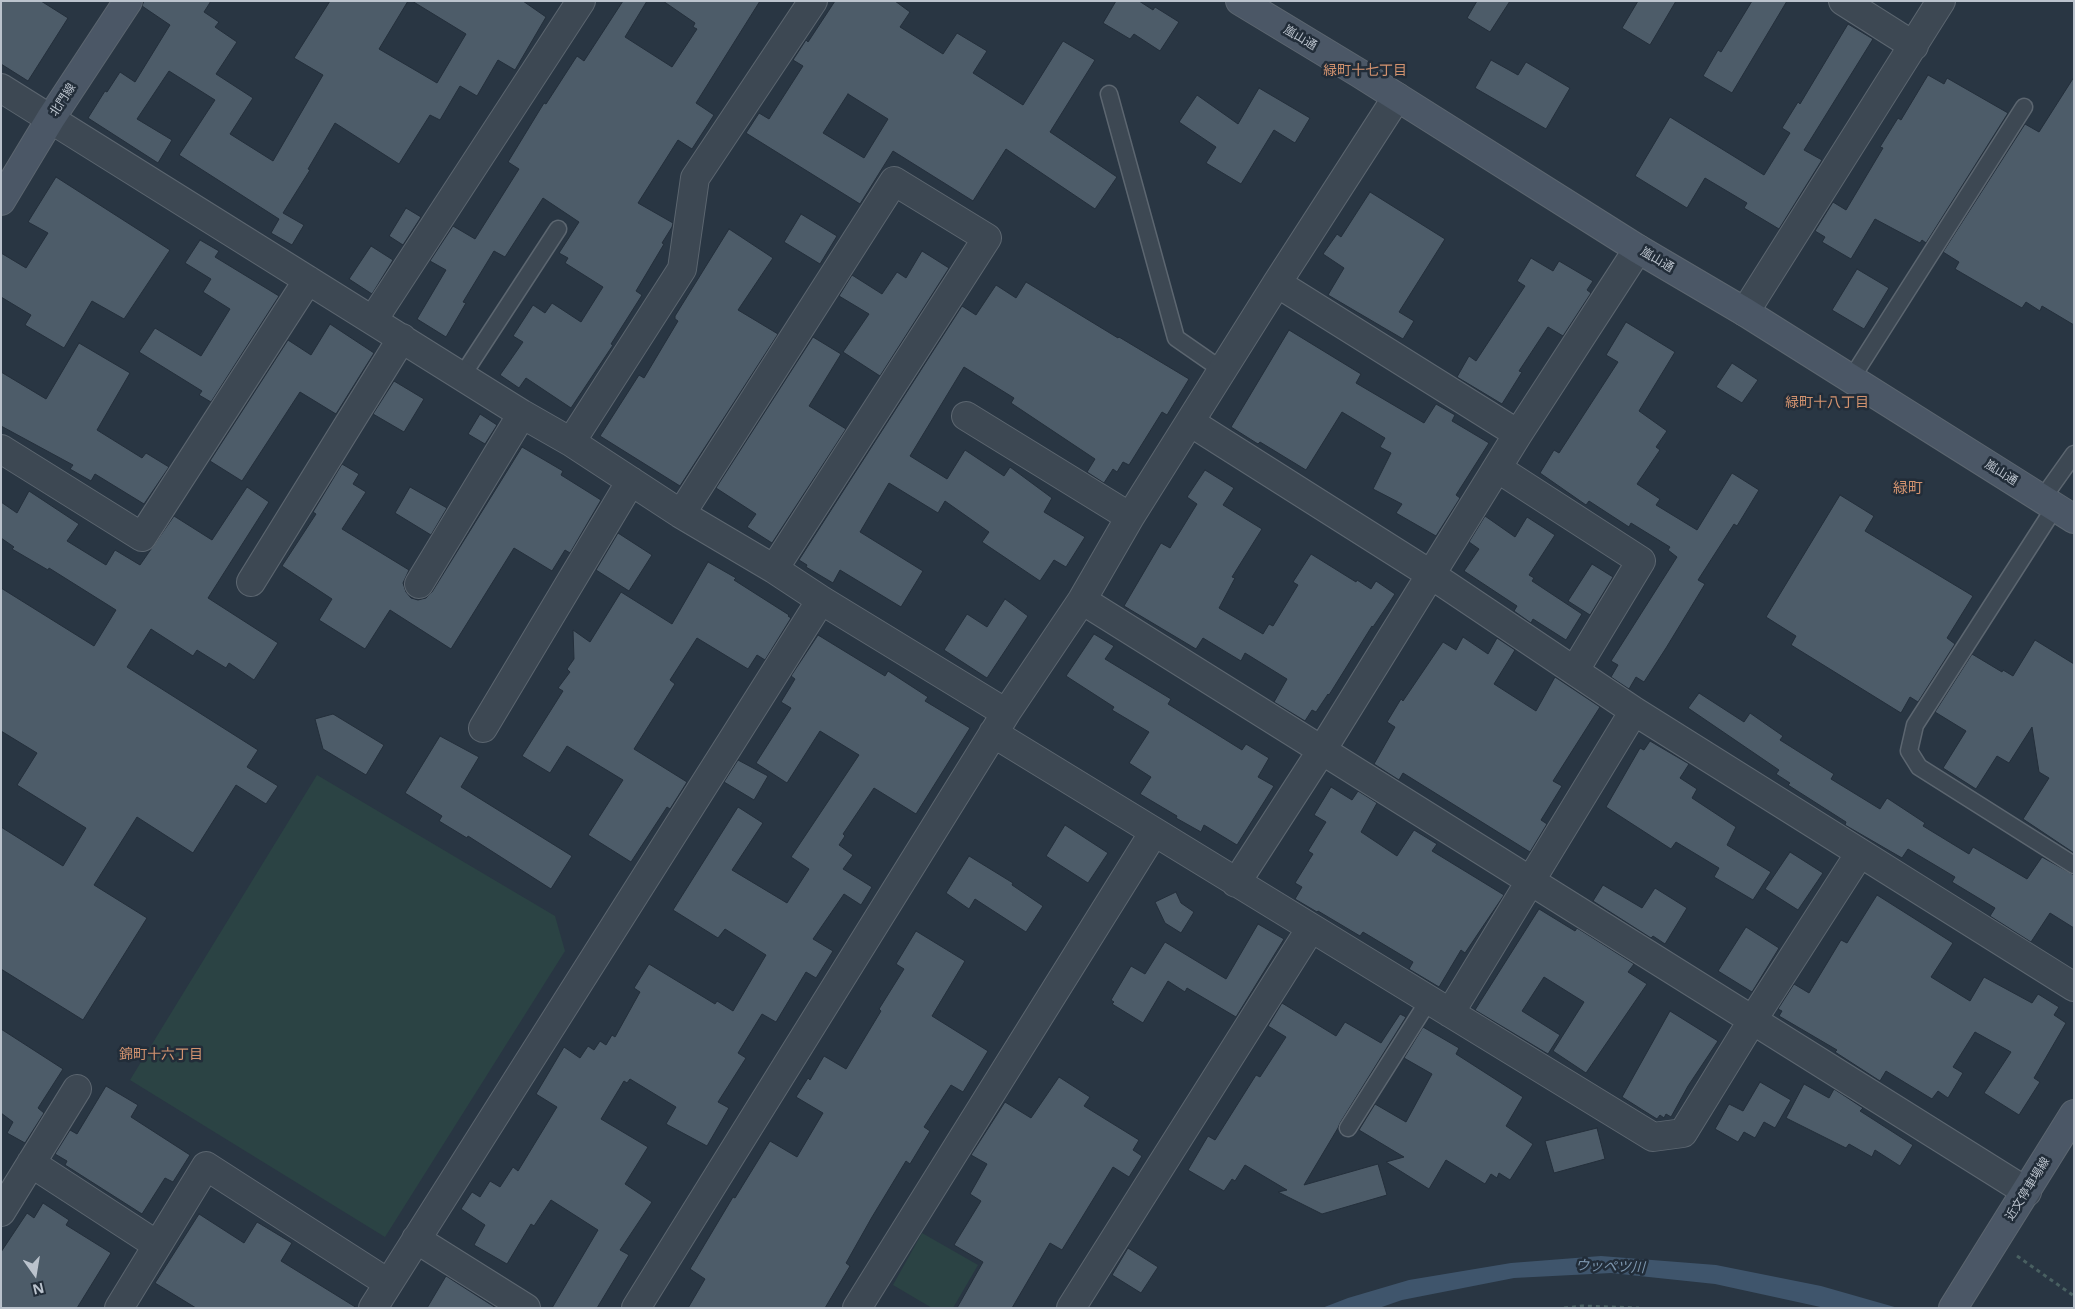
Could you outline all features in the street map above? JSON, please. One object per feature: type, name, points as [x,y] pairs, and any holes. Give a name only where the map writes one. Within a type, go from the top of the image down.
[{"type":"street","name":"北門線","points":[[1,201],[51,118],[128,1]]},
{"type":"street","points":[[373,320],[581,1]]},
{"type":"street","points":[[571,442],[682,269],[695,178],[814,1]]},
{"type":"street","name":"嵐山通","points":[[1240,1],[1396,96],[1638,249],[1745,312],[2057,509]]},
{"type":"street","points":[[1843,1],[1914,46]]},
{"type":"street","points":[[1745,312],[1941,1]]},
{"type":"street","points":[[1,88],[522,414],[571,442],[681,514],[774,569],[1000,723],[1154,832],[1653,1137],[1683,1133],[1752,1021],[1860,853]]},
{"type":"street","points":[[636,1308],[1000,723],[1082,600],[1130,517],[1276,283],[1396,96]]},
{"type":"street","points":[[681,514],[894,181],[987,238],[774,569]]},
{"type":"street","points":[[1236,882],[1322,750],[1518,434],[1638,249]]},
{"type":"street","points":[[1,449],[142,536],[308,280]]},
{"type":"street","points":[[1276,283],[1518,434]]},
{"type":"street","points":[[251,582],[402,338]]},
{"type":"street","points":[[419,584],[522,414]]},
{"type":"street","points":[[966,416],[1130,517]]},
{"type":"street","points":[[1190,422],[1430,574],[1634,711],[2074,987]]},
{"type":"street","points":[[1497,468],[1641,561],[1575,670]]},
{"type":"street","points":[[483,728],[631,481]]},
{"type":"street","points":[[373,1308],[821,600]]},
{"type":"street","points":[[1082,600],[2027,1192]]},
{"type":"street","points":[[1440,1007],[1530,881],[1634,711]]},
{"type":"street","points":[[857,1308],[1154,832]]},
{"type":"street","points":[[1071,1308],[1311,928]]},
{"type":"street","points":[[1,1212],[77,1089]]},
{"type":"street","name":"近文停車場線","points":[[1953,1308],[2074,1114]]},
{"type":"street","points":[[32,1164],[158,1245]]},
{"type":"street","points":[[119,1308],[206,1166],[388,1283]]},
{"type":"street","points":[[416,1239],[526,1308]]},
{"type":"lane","points":[[1109,94],[1176,338],[1222,370]]},
{"type":"lane","points":[[1851,379],[2024,107]]},
{"type":"lane","points":[[462,376],[558,229]]},
{"type":"lane","points":[[2074,454],[2057,509],[1915,725],[1909,751],[1919,767],[2074,865]]},
{"type":"lane","points":[[1348,1128],[1440,1007]]},
{"type":"path","points":[[2012,1253],[2074,1296]]},
{"type":"path","points":[[1564,1308],[1582,1306],[1639,1308]]},
{"type":"green space","points":[[317,775],[555,916],[565,951],[385,1237],[130,1080]]},
{"type":"green space","points":[[922,1233],[978,1265],[953,1308],[932,1308],[893,1285]]},
{"type":"water","name":"ウッペツ川","points":[[1601,1256],[1716,1265],[1821,1286],[1898,1308],[1825,1308],[1715,1284],[1611,1273],[1514,1278],[1402,1300],[1379,1308],[1322,1308],[1348,1298],[1409,1280],[1511,1263]]},
{"type":"building","points":[[1,1],[41,1],[68,18],[28,81],[1,64]]},
{"type":"building","points":[[144,1],[211,1],[204,12],[219,22],[215,27],[237,42],[216,74],[253,98],[230,134],[273,161],[323,75],[294,58],[330,1],[408,1],[379,49],[437,83],[466,34],[412,1],[523,1],[546,17],[515,70],[498,60],[477,96],[460,86],[440,120],[430,115],[399,164],[335,123],[308,169],[310,170],[283,213],[304,225],[292,245],[271,233],[279,219],[179,155],[215,100],[169,71],[137,119],[172,140],[158,163],[88,118],[120,72],[135,82],[170,25],[142,6]]},
{"type":"building","points":[[623,1],[647,1],[625,37],[672,67],[697,29],[693,27],[695,23],[663,1],[760,1],[696,103],[714,115],[692,149],[678,140],[638,203],[673,223],[672,227],[636,291],[642,295],[611,344],[613,345],[571,408],[526,378],[519,388],[500,375],[523,342],[513,336],[533,305],[545,313],[552,303],[581,322],[603,287],[565,263],[568,258],[559,253],[579,222],[543,198],[505,257],[494,251],[463,302],[466,303],[446,337],[417,319],[446,270],[430,261],[453,226],[475,239],[519,169],[508,162],[544,103],[546,104],[577,56],[584,61]]},
{"type":"building","points":[[835,1],[895,1],[910,12],[900,27],[943,54],[957,33],[987,51],[973,73],[1023,105],[1063,41],[1095,60],[1050,132],[1117,177],[1095,209],[1006,149],[973,201],[893,151],[860,204],[746,133],[759,113],[769,119],[803,66],[793,60],[806,40],[808,42]],"holes":[[[848,94],[888,119],[864,158],[823,133]]]},
{"type":"building","points":[[1116,1],[1139,1],[1153,10],[1155,7],[1179,22],[1160,51],[1134,34],[1130,39],[1103,23]]},
{"type":"building","points":[[1477,1],[1510,1],[1490,32],[1467,18]]},
{"type":"building","points":[[1638,1],[1676,1],[1650,45],[1622,28]]},
{"type":"building","points":[[1752,1],[1787,1],[1732,93],[1703,76],[1718,50],[1721,52]]},
{"type":"building","points":[[1848,24],[1873,39],[1804,150],[1822,160],[1779,229],[1744,208],[1747,203],[1705,178],[1687,208],[1635,176],[1670,117],[1764,175],[1790,133],[1782,128],[1798,102],[1800,104]]},
{"type":"building","points":[[1491,60],[1518,75],[1526,62],[1570,88],[1546,129],[1475,88]]},
{"type":"building","points":[[1928,75],[1944,84],[1947,78],[2008,113],[1926,243],[1922,240],[1920,243],[1875,219],[1851,259],[1822,242],[1825,237],[1815,231],[1833,202],[1846,210],[1883,148],[1880,147],[1898,118],[1901,120]]},
{"type":"building","points":[[2074,77],[2074,325],[2042,306],[2040,311],[2026,302],[2022,308],[1955,269],[1959,262],[1943,252],[2025,124],[2039,132]]},
{"type":"building","points":[[1259,88],[1310,118],[1295,143],[1274,130],[1241,184],[1206,163],[1216,147],[1179,122],[1197,95],[1238,124]]},
{"type":"building","points":[[56,177],[170,250],[124,319],[92,301],[64,348],[25,325],[31,315],[1,297],[1,253],[26,268],[48,233],[28,222]]},
{"type":"building","points":[[1370,192],[1445,239],[1399,312],[1414,321],[1403,339],[1328,295],[1344,268],[1323,254],[1337,234],[1341,237]]},
{"type":"building","points":[[406,208],[421,217],[403,245],[389,236]]},
{"type":"building","points":[[801,214],[837,236],[820,264],[784,242]]},
{"type":"building","points":[[729,229],[773,258],[738,310],[778,334],[680,486],[600,436],[639,375],[644,378],[678,321],[675,319],[675,316]]},
{"type":"building","points":[[200,240],[219,251],[215,257],[279,296],[211,402],[199,395],[202,391],[139,352],[155,328],[201,356],[230,309],[203,292],[211,279],[185,263]]},
{"type":"building","points":[[371,246],[393,260],[372,294],[349,279]]},
{"type":"building","points":[[922,251],[949,268],[880,376],[843,352],[869,314],[839,296],[852,275],[882,294],[897,272],[906,278]]},
{"type":"building","points":[[1531,258],[1553,271],[1559,261],[1593,281],[1587,290],[1591,293],[1563,336],[1548,327],[1519,371],[1522,372],[1502,404],[1457,377],[1469,356],[1476,361],[1525,286],[1517,281]]},
{"type":"building","points":[[1857,269],[1889,288],[1864,329],[1832,310]]},
{"type":"building","points":[[1026,282],[1189,379],[1167,415],[1162,412],[1129,465],[1123,462],[1117,472],[1113,469],[1104,483],[1087,472],[1095,459],[1011,403],[1014,398],[964,367],[910,456],[947,479],[965,450],[1004,476],[1010,467],[1052,498],[1044,512],[1085,537],[1066,567],[1054,560],[1040,581],[982,542],[989,532],[945,501],[938,513],[889,483],[860,532],[923,571],[901,607],[840,570],[833,583],[806,567],[807,565],[799,560],[962,306],[976,315],[996,285],[1016,298]]},
{"type":"building","points":[[1626,322],[1675,352],[1639,411],[1667,431],[1656,447],[1660,450],[1637,484],[1660,499],[1656,505],[1697,530],[1732,473],[1759,490],[1737,526],[1734,524],[1698,580],[1705,584],[1644,682],[1636,677],[1629,689],[1611,677],[1618,665],[1611,661],[1677,557],[1668,550],[1670,547],[1631,523],[1629,527],[1589,501],[1586,505],[1540,473],[1554,450],[1559,453],[1618,362],[1606,355]]},
{"type":"building","points":[[330,324],[374,353],[336,414],[300,392],[242,481],[210,461],[288,340],[311,355]]},
{"type":"building","points":[[1289,330],[1361,374],[1356,383],[1424,423],[1436,404],[1455,415],[1452,421],[1489,443],[1456,495],[1460,498],[1436,536],[1396,513],[1402,504],[1373,489],[1391,453],[1380,447],[1385,438],[1342,412],[1306,470],[1231,427]]},
{"type":"building","points":[[813,337],[841,354],[809,406],[846,429],[772,543],[747,527],[756,514],[716,488]]},
{"type":"building","points":[[79,343],[130,373],[97,430],[142,458],[146,453],[169,467],[144,504],[95,474],[91,481],[70,469],[73,465],[1,426],[1,372],[46,399]]},
{"type":"building","points":[[1732,363],[1758,380],[1742,403],[1716,387]]},
{"type":"building","points":[[394,381],[424,399],[404,432],[373,414]]},
{"type":"building","points":[[480,414],[497,425],[485,444],[468,434]]},
{"type":"building","points":[[522,447],[563,471],[561,475],[601,500],[570,553],[565,550],[552,571],[514,548],[451,649],[390,610],[365,649],[319,620],[332,599],[282,566],[316,514],[313,512],[342,464],[359,474],[353,484],[366,492],[342,529],[409,570],[403,583],[406,592],[411,598],[418,600],[426,598],[432,592]]},
{"type":"building","points":[[1205,470],[1234,488],[1223,505],[1262,529],[1232,577],[1235,578],[1219,608],[1263,634],[1269,624],[1273,626],[1298,585],[1293,582],[1311,554],[1356,582],[1357,580],[1371,589],[1376,581],[1395,594],[1372,626],[1329,695],[1316,712],[1312,710],[1305,721],[1274,702],[1287,679],[1245,653],[1241,661],[1203,638],[1196,649],[1124,606],[1161,543],[1170,548],[1197,504],[1187,497]]},
{"type":"building","points":[[247,487],[269,502],[208,598],[278,643],[254,680],[229,663],[226,668],[197,650],[193,656],[151,629],[127,667],[258,750],[247,767],[278,786],[266,804],[236,785],[193,853],[137,817],[94,885],[147,918],[83,1020],[1,969],[1,827],[63,866],[86,828],[17,785],[37,753],[1,731],[1,588],[94,646],[116,610],[49,568],[48,570],[12,549],[14,547],[1,538],[1,502],[17,513],[29,491],[79,524],[67,541],[106,565],[115,550],[140,565],[174,516],[212,540]]},
{"type":"building","points":[[410,487],[447,508],[431,535],[395,513]]},
{"type":"building","points":[[1840,495],[1874,516],[1865,531],[1973,596],[1947,638],[1955,644],[1918,702],[1910,697],[1901,713],[1791,645],[1796,636],[1766,617]]},
{"type":"building","points":[[1485,516],[1515,537],[1527,517],[1555,535],[1529,575],[1534,578],[1532,581],[1582,614],[1566,640],[1533,619],[1531,623],[1514,611],[1517,606],[1464,571],[1479,549],[1469,542]]},
{"type":"building","points":[[618,533],[652,555],[629,591],[596,570]]},
{"type":"building","points":[[708,562],[736,578],[734,580],[791,618],[765,660],[757,655],[748,669],[697,638],[670,680],[675,684],[634,749],[687,782],[670,809],[667,807],[631,862],[588,835],[623,780],[567,746],[550,773],[522,756],[563,691],[558,688],[570,672],[567,669],[574,659],[573,630],[590,642],[621,592],[672,624]]},
{"type":"building","points":[[1592,564],[1613,577],[1590,615],[1568,601]]},
{"type":"building","points":[[1005,599],[1028,616],[987,678],[944,650],[967,614],[987,627]]},
{"type":"building","points":[[1094,634],[1114,646],[1105,659],[1171,699],[1168,704],[1242,750],[1246,744],[1269,758],[1258,777],[1274,786],[1237,845],[1204,825],[1201,832],[1140,794],[1151,777],[1129,763],[1149,732],[1112,710],[1114,707],[1066,676]]},
{"type":"building","points":[[818,635],[885,676],[888,671],[928,697],[925,701],[970,728],[916,814],[874,788],[843,834],[845,836],[839,845],[853,855],[843,869],[872,887],[861,905],[844,894],[813,939],[833,951],[816,978],[806,972],[776,1022],[762,1014],[738,1053],[746,1058],[718,1102],[729,1108],[707,1146],[666,1124],[676,1107],[630,1079],[627,1083],[624,1081],[601,1119],[648,1147],[625,1184],[652,1202],[620,1250],[629,1255],[597,1308],[552,1308],[598,1230],[551,1200],[534,1226],[531,1224],[507,1264],[474,1245],[485,1225],[461,1209],[472,1192],[480,1197],[490,1181],[500,1187],[513,1167],[518,1171],[557,1107],[536,1094],[564,1047],[580,1058],[588,1046],[594,1050],[600,1041],[606,1045],[612,1035],[615,1037],[640,992],[634,988],[649,964],[715,1004],[717,1001],[733,1011],[766,955],[725,929],[718,938],[673,910],[738,807],[763,823],[732,870],[787,903],[809,869],[791,857],[859,755],[820,731],[787,783],[756,763],[791,708],[781,702],[795,679],[791,676]]},
{"type":"building","points":[[1463,637],[1488,654],[1497,638],[1515,650],[1494,684],[1536,711],[1555,677],[1600,707],[1553,781],[1562,786],[1541,820],[1547,824],[1530,852],[1403,773],[1399,780],[1374,764],[1395,727],[1387,722],[1401,699],[1403,701],[1443,642],[1456,650]]},
{"type":"building","points":[[2035,640],[2074,664],[2074,853],[2023,819],[2049,778],[2039,772],[2032,727],[2009,763],[1997,756],[1976,789],[1943,768],[1966,731],[1935,712],[1972,654],[2002,672],[2003,670],[2013,676]]},
{"type":"building","points":[[1699,693],[1744,722],[1750,713],[1783,736],[1780,740],[1834,774],[1831,779],[1880,809],[1887,798],[1925,823],[1923,826],[1969,854],[1973,847],[2027,879],[2042,857],[2074,875],[2074,928],[2050,913],[2031,942],[1990,916],[1995,908],[1952,882],[1955,877],[1908,849],[1902,858],[1845,825],[1846,822],[1788,785],[1790,783],[1776,774],[1779,770],[1688,708]]},
{"type":"building","points":[[333,714],[384,745],[366,775],[323,749],[315,719]]},
{"type":"building","points":[[440,736],[479,757],[461,787],[572,856],[551,889],[468,836],[467,838],[439,821],[442,816],[405,793]]},
{"type":"building","points":[[1650,741],[1689,764],[1680,778],[1697,789],[1692,798],[1736,827],[1727,845],[1771,872],[1753,900],[1714,877],[1719,868],[1676,842],[1671,849],[1606,807],[1640,748],[1644,750]]},
{"type":"building","points":[[738,760],[768,776],[754,800],[724,782]]},
{"type":"building","points":[[1331,787],[1352,800],[1358,791],[1377,803],[1361,832],[1397,856],[1414,830],[1437,844],[1432,851],[1504,895],[1465,953],[1461,950],[1439,987],[1409,969],[1413,962],[1363,932],[1360,936],[1295,899],[1302,887],[1295,883],[1313,854],[1308,851],[1326,822],[1314,815]]},
{"type":"building","points":[[1065,825],[1108,853],[1088,883],[1046,856]]},
{"type":"building","points":[[1790,852],[1823,873],[1798,910],[1765,889]]},
{"type":"building","points":[[969,856],[1013,883],[1012,885],[1043,906],[1026,932],[975,899],[969,909],[946,893]]},
{"type":"building","points":[[1603,885],[1642,908],[1655,888],[1687,908],[1665,944],[1653,936],[1651,938],[1593,901]]},
{"type":"building","points":[[1176,892],[1181,903],[1194,912],[1181,933],[1165,923],[1155,902]]},
{"type":"building","points":[[1877,895],[1953,943],[1931,977],[1970,1001],[1984,977],[2032,1003],[2038,994],[2059,1007],[2054,1015],[2066,1023],[2034,1078],[2040,1082],[2019,1115],[1984,1093],[2011,1052],[1975,1032],[1953,1067],[1963,1073],[1948,1098],[1938,1091],[1932,1099],[1886,1071],[1880,1081],[1835,1052],[1837,1050],[1779,1016],[1782,1011],[1778,1009],[1794,984],[1809,993],[1841,940],[1847,943]]},
{"type":"building","points":[[1539,909],[1575,931],[1577,928],[1634,964],[1628,972],[1647,984],[1586,1073],[1553,1051],[1584,1002],[1544,977],[1522,1011],[1560,1035],[1548,1054],[1475,1010]]},
{"type":"building","points":[[1258,924],[1284,939],[1236,1017],[1187,988],[1185,992],[1168,981],[1143,1023],[1112,1004],[1114,1002],[1111,1000],[1131,966],[1145,974],[1165,942],[1226,979]]},
{"type":"building","points":[[1746,927],[1779,948],[1752,992],[1718,971]]},
{"type":"building","points":[[916,931],[965,961],[932,1016],[988,1051],[963,1092],[951,1085],[924,1127],[930,1131],[910,1164],[906,1161],[872,1217],[846,1263],[850,1266],[825,1308],[688,1308],[705,1279],[690,1269],[733,1197],[735,1198],[770,1141],[797,1157],[823,1113],[796,1097],[808,1078],[810,1080],[824,1056],[846,1069],[881,1011],[879,1009],[904,969],[896,964]]},
{"type":"building","points":[[1282,1003],[1336,1036],[1345,1022],[1381,1043],[1400,1014],[1406,1017],[1304,1185],[1378,1164],[1387,1195],[1322,1214],[1278,1192],[1287,1190],[1245,1165],[1235,1181],[1232,1179],[1224,1191],[1188,1170],[1208,1136],[1215,1140],[1256,1075],[1260,1077],[1286,1037],[1268,1026]]},
{"type":"building","points":[[1670,1011],[1718,1041],[1688,1086],[1671,1117],[1666,1114],[1664,1118],[1660,1115],[1657,1119],[1622,1097]]},
{"type":"building","points":[[1423,1027],[1459,1048],[1456,1054],[1523,1097],[1506,1126],[1533,1144],[1510,1180],[1499,1173],[1497,1178],[1491,1174],[1485,1184],[1446,1160],[1429,1189],[1386,1162],[1404,1157],[1359,1130],[1375,1104],[1406,1122],[1432,1074],[1404,1058]]},
{"type":"building","points":[[1,1029],[63,1069],[38,1108],[44,1113],[25,1143],[7,1133],[13,1122],[1,1113]]},
{"type":"building","points":[[1059,1077],[1090,1097],[1084,1106],[1139,1140],[1133,1150],[1142,1156],[1129,1177],[1113,1167],[1062,1250],[1050,1243],[1012,1308],[957,1308],[983,1262],[954,1245],[981,1201],[970,1194],[987,1164],[971,1155],[1005,1102],[1031,1118]]},
{"type":"building","points":[[1760,1082],[1791,1100],[1775,1128],[1764,1122],[1755,1138],[1744,1132],[1738,1142],[1715,1129],[1729,1104],[1743,1111]]},
{"type":"building","points":[[1804,1084],[1829,1098],[1834,1089],[1863,1108],[1860,1111],[1913,1145],[1900,1166],[1875,1150],[1872,1157],[1849,1144],[1846,1148],[1786,1118]]},
{"type":"building","points":[[106,1086],[138,1105],[131,1117],[190,1155],[173,1182],[165,1178],[142,1214],[65,1165],[67,1161],[55,1154],[70,1130],[77,1134]]},
{"type":"building","points":[[1597,1128],[1605,1159],[1554,1173],[1545,1141]]},
{"type":"building","points":[[43,1203],[69,1220],[66,1225],[111,1253],[77,1308],[1,1308],[1,1252],[27,1213],[34,1218]]},
{"type":"building","points":[[199,1214],[244,1243],[257,1222],[292,1243],[281,1261],[357,1308],[196,1308],[155,1283]]},
{"type":"building","points":[[1128,1248],[1158,1267],[1141,1293],[1112,1275]]},
{"type":"building","points":[[446,1276],[496,1308],[427,1308]]},
{"type":"district","name":"緑町十七丁目","points":[[1365,71]]},
{"type":"district","name":"緑町十八丁目","points":[[1827,403]]},
{"type":"district","name":"緑町","points":[[1908,489]]},
{"type":"district","name":"錦町十六丁目","points":[[161,1055]]}]
